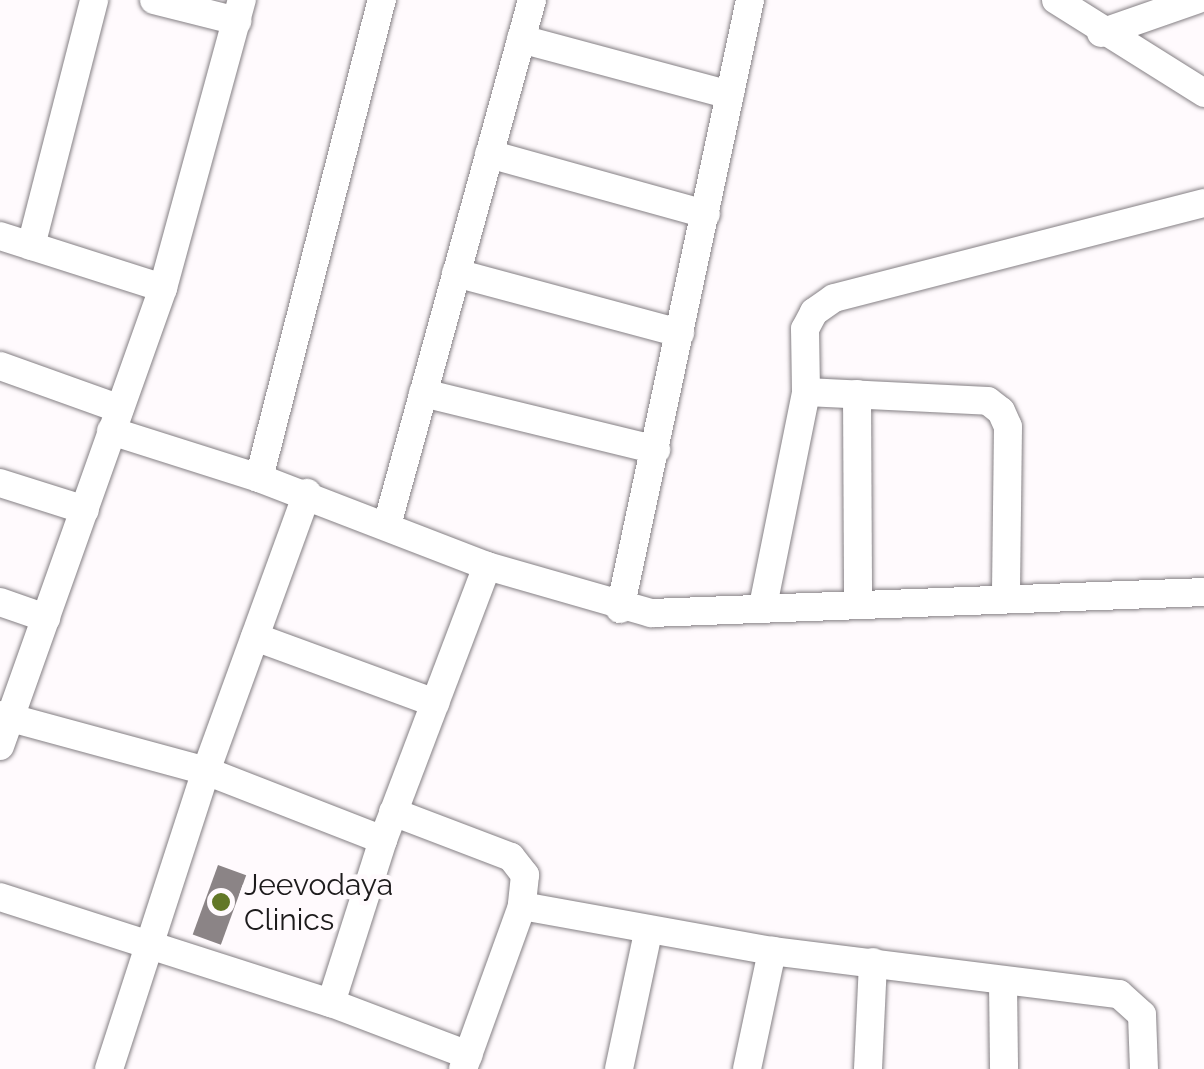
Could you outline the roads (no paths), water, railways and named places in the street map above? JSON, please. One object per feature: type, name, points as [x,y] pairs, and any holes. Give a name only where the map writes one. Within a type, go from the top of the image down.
[{"type":"street","points":[[31,246],[94,0]]},
{"type":"street","points":[[0,746],[5,716],[46,618],[163,288],[239,10],[154,0]]},
{"type":"street","points":[[259,478],[382,0]]},
{"type":"street","points":[[386,525],[532,0]]},
{"type":"street","points":[[620,609],[750,0]]},
{"type":"street","points":[[1056,0],[1101,33],[1204,94]]},
{"type":"street","points":[[1101,33],[1196,0]]},
{"type":"street","points":[[521,40],[730,95]]},
{"type":"street","points":[[489,154],[706,214]]},
{"type":"street","points":[[764,606],[806,392],[805,329],[814,312],[834,298],[1204,203]]},
{"type":"street","points":[[0,236],[163,288]]},
{"type":"street","points":[[456,273],[680,333]]},
{"type":"street","points":[[0,366],[116,420],[259,478],[307,493],[488,566],[620,609],[1204,592]]},
{"type":"street","points":[[806,392],[988,401],[1001,411],[1008,427],[1006,598]]},
{"type":"street","points":[[422,393],[656,450]]},
{"type":"street","points":[[857,394],[858,603]]},
{"type":"street","points":[[0,483],[85,510]]},
{"type":"street","points":[[109,1069],[206,772],[307,493]]},
{"type":"street","points":[[331,1002],[383,840],[488,566]]},
{"type":"street","points":[[0,602],[46,618]]},
{"type":"street","points":[[254,637],[436,703]]},
{"type":"street","points":[[5,716],[206,772],[383,840]]},
{"type":"street","points":[[0,897],[331,1002],[466,1062],[522,906],[525,875],[511,857],[394,812]]},
{"type":"street","points":[[522,906],[648,932],[772,951],[1130,998],[1142,1016],[1144,1069]]},
{"type":"street","points":[[619,1069],[648,932]]},
{"type":"street","points":[[747,1069],[772,951]]},
{"type":"street","points":[[868,1069],[873,962]]},
{"type":"street","points":[[1004,983],[1004,1069]]},
{"type":"place","name":"Jeevodaya Clinics","points":[[221,902]]}]
